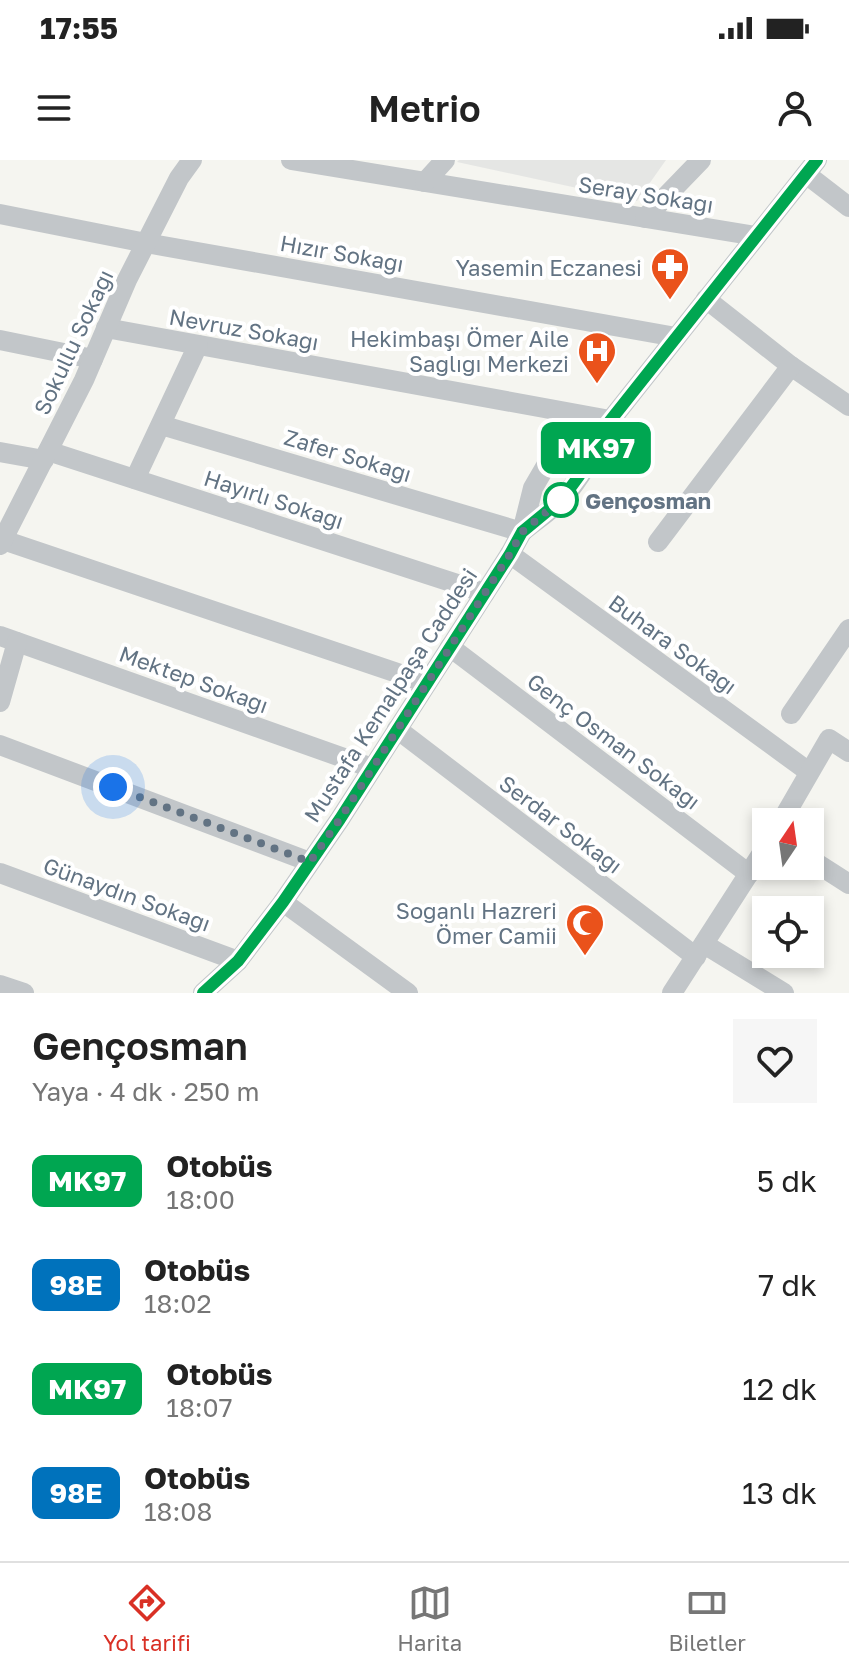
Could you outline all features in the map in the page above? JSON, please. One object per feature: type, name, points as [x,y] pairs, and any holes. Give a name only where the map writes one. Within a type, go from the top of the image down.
[{"type":"street","name":"Sokullu Sokağı","points":[[1,543],[93,359],[127,280],[179,178],[192,160]]},
{"type":"street","name":"Seray Sokağı","points":[[291,160],[321,162],[756,236]]},
{"type":"street","points":[[425,182],[445,160]]},
{"type":"street","points":[[645,218],[701,160]]},
{"type":"street","points":[[522,532],[562,499],[579,476],[606,426],[812,167],[849,207]]},
{"type":"street","name":"Hızır Sokağı","points":[[0,214],[676,337]]},
{"type":"street","points":[[706,299],[791,366],[849,406]]},
{"type":"street","name":"Nevruz Sokağı","points":[[106,328],[606,426]]},
{"type":"street","points":[[0,340],[93,359]]},
{"type":"street","points":[[135,479],[198,345]]},
{"type":"street","points":[[658,542],[791,366]]},
{"type":"street","name":"Zafer Sokağı","points":[[161,425],[522,532]]},
{"type":"street","points":[[522,532],[533,488],[551,457],[571,438],[606,426]]},
{"type":"street","name":"Hayırlı Sokağı","points":[[0,452],[46,456],[135,479],[485,593]]},
{"type":"street","name":"Mustafa Kemalpaşa Caddesi","points":[[203,993],[238,961],[283,902],[522,532]]},
{"type":"street","points":[[1,543],[427,683]]},
{"type":"street","name":"Buhara Sokağı","points":[[510,554],[809,772]]},
{"type":"street","points":[[791,714],[849,629]]},
{"type":"street","points":[[0,702],[8,639]]},
{"type":"street","name":"Mektep Sokağı","points":[[8,639],[372,768]]},
{"type":"street","name":"Genç Osman Sokağı","points":[[450,647],[749,874]]},
{"type":"street","name":"Serdar Sokağı","points":[[397,729],[700,950],[778,991]]},
{"type":"street","points":[[789,808],[829,739],[849,752]]},
{"type":"street","points":[[0,745],[310,862]]},
{"type":"street","points":[[824,868],[849,884]]},
{"type":"street","points":[[672,993],[752,869]]},
{"type":"street","name":"Günaydın Sokağı","points":[[0,873],[238,961]]},
{"type":"street","points":[[283,902],[408,993]]},
{"type":"street","points":[[0,985],[24,993]]},
{"type":"shaded area","points":[[666,160],[637,201],[457,162]]},
{"type":"bus line","name":"MK97","points":[[203,993],[238,961],[283,902],[340,819],[522,532],[562,499],[597,446],[602,431],[817,160]]},
{"type":"place","name":"Yasemin Eczanesi","points":[[670,301]]},
{"type":"place","name":"Hekimbaşı Ömer Aile Sağlığı Merkezi","points":[[597,385]]},
{"type":"place","name":"Gençosman","points":[[561,500]]},
{"type":"place","name":"Soğanlı Hazreri Ömer Camii","points":[[585,957]]},
{"type":"route","points":[[113,787],[310,862],[522,532],[561,500]]}]
